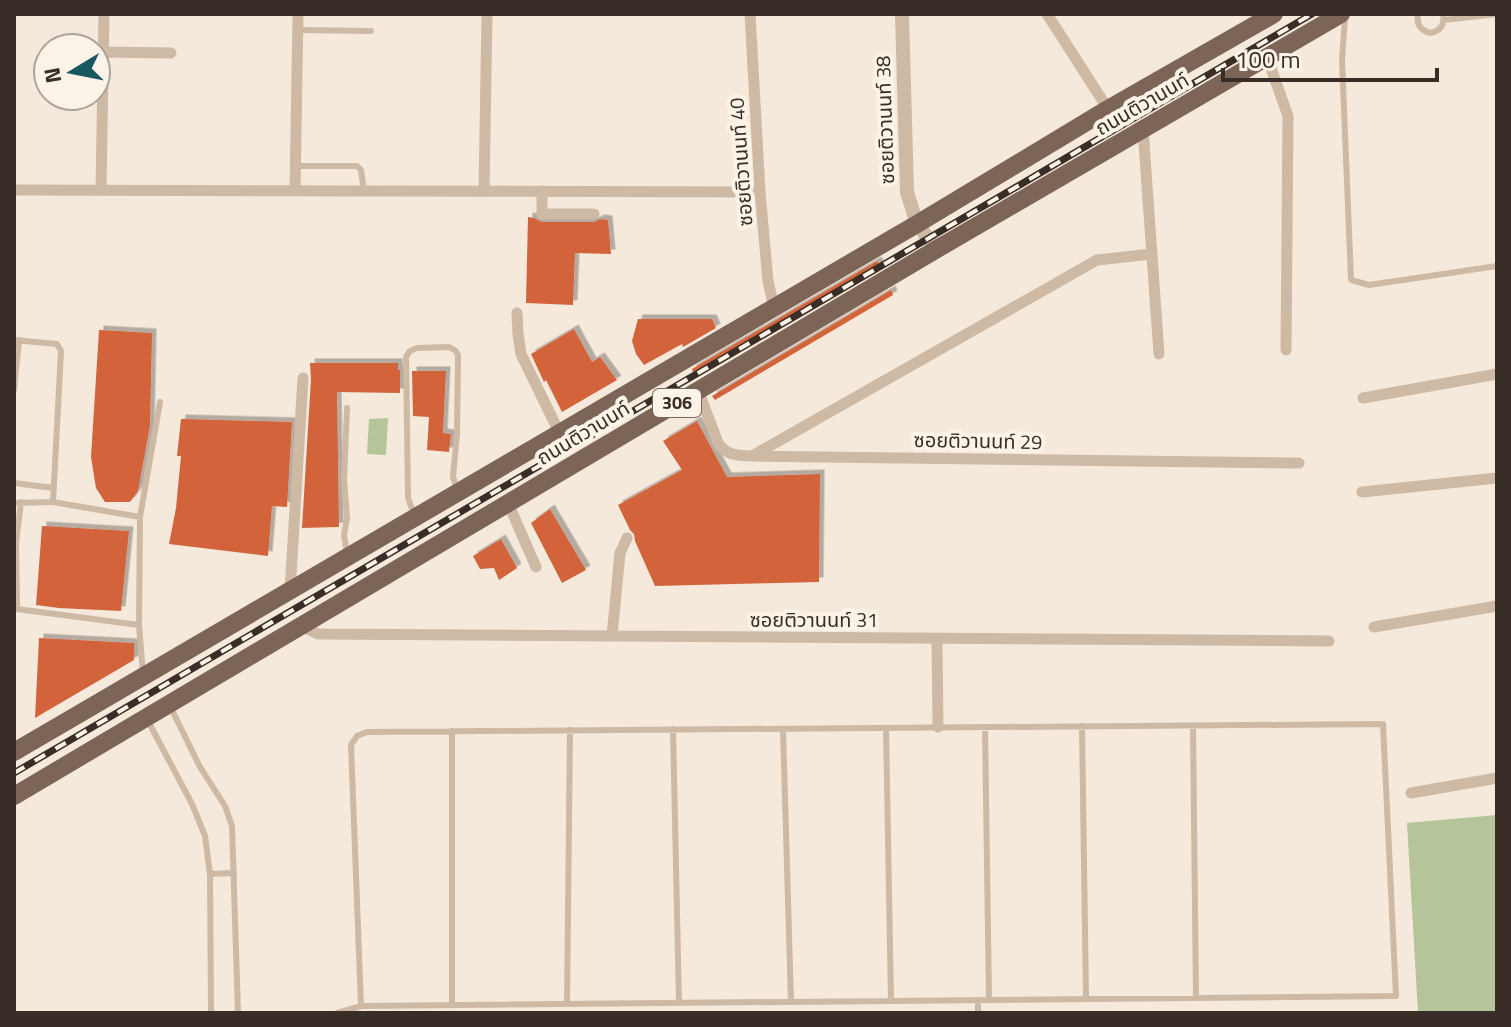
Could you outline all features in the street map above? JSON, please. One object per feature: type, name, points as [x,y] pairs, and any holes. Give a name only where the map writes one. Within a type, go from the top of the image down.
[{"type":"main road","name":"ถนนติวานนท์","points":[[14,752],[1274,14]]},
{"type":"main road","name":"ถนนติวานนท์","points":[[14,796],[937,249],[1343,14]]},
{"type":"street","points":[[295,191],[298,14]]},
{"type":"street","points":[[484,191],[487,14]]},
{"type":"street","name":"ซอยติวานนท์ 40","points":[[750,14],[760,192],[768,281],[774,308]]},
{"type":"street","name":"ซอยติวานนท์ 38","points":[[902,14],[907,192],[917,224]]},
{"type":"street","points":[[1050,15],[1108,109]]},
{"type":"street","points":[[112,52],[171,53]]},
{"type":"street","points":[[1267,57],[1288,116],[1286,350]]},
{"type":"street","points":[[101,190],[102,112]]},
{"type":"street","points":[[1143,129],[1159,354]]},
{"type":"street","points":[[14,190],[760,192]]},
{"type":"street","points":[[542,191],[542,214],[594,214]]},
{"type":"street","points":[[917,224],[937,249]]},
{"type":"street","points":[[752,456],[1097,260],[1152,254]]},
{"type":"street","points":[[517,313],[521,354],[559,432]]},
{"type":"street","points":[[1363,398],[1497,374]]},
{"type":"street","points":[[290,591],[303,378]]},
{"type":"street","name":"ซอยติวานนท์ 29","points":[[698,390],[718,443],[730,454],[1299,463]]},
{"type":"street","points":[[1362,492],[1497,478]]},
{"type":"street","points":[[508,503],[536,567]]},
{"type":"street","points":[[612,636],[620,553],[627,538]]},
{"type":"street","points":[[1374,627],[1497,606]]},
{"type":"street","name":"ซอยติวานนท์ 31","points":[[301,626],[318,634],[1329,641]]},
{"type":"street","points":[[937,639],[938,727]]},
{"type":"street","points":[[1411,793],[1497,778]]},
{"type":"lane","points":[[1343,14],[1351,280],[1369,285],[1497,266]]},
{"type":"lane","points":[[1418,14],[1418,24],[1430,33],[1440,29],[1443,17],[1497,14]]},
{"type":"lane","points":[[298,30],[371,31]]},
{"type":"lane","points":[[296,166],[357,166],[361,170],[364,191]]},
{"type":"lane","points":[[14,390],[16,340],[57,344],[61,351],[53,502]]},
{"type":"lane","points":[[415,517],[408,498],[406,357],[417,348],[449,347],[458,355],[453,477],[458,492]]},
{"type":"lane","points":[[143,676],[139,625],[140,517],[160,402]]},
{"type":"lane","points":[[347,408],[344,480],[347,518],[344,535],[347,557]]},
{"type":"lane","points":[[14,483],[54,488]]},
{"type":"lane","points":[[139,625],[15,609],[17,502],[53,502],[140,517]]},
{"type":"lane","points":[[169,703],[200,767],[225,806],[232,826],[238,1013]]},
{"type":"lane","points":[[146,717],[192,804],[205,836],[210,874],[211,1013]]},
{"type":"lane","points":[[337,1013],[361,1006],[1396,996],[1383,724],[367,732],[357,736],[351,745],[361,1006]]},
{"type":"lane","points":[[1082,726],[1086,999]]},
{"type":"lane","points":[[1193,726],[1196,998]]},
{"type":"lane","points":[[985,727],[989,1000]]},
{"type":"lane","points":[[886,728],[891,1001]]},
{"type":"lane","points":[[673,729],[679,1003]]},
{"type":"lane","points":[[783,729],[795,1002],[799,1013]]},
{"type":"lane","points":[[567,1004],[570,730]]},
{"type":"lane","points":[[452,731],[452,1005]]},
{"type":"lane","points":[[210,874],[234,873]]},
{"type":"lane","points":[[978,1000],[978,1013]]},
{"type":"green space","points":[[388,418],[386,455],[367,454],[369,419]]},
{"type":"green space","points":[[1497,815],[1497,1013],[1418,1013],[1407,823]]},
{"type":"building","points":[[528,217],[542,222],[608,220],[611,254],[575,253],[573,305],[526,303]]},
{"type":"building","points":[[877,261],[881,268],[696,378],[694,375],[692,369]]},
{"type":"building","points":[[891,290],[893,295],[715,400],[712,396]]},
{"type":"building","points":[[638,319],[712,319],[716,328],[644,365],[632,341]]},
{"type":"building","points":[[574,329],[592,362],[600,357],[617,380],[562,412],[531,354]]},
{"type":"building","points":[[99,330],[152,333],[150,426],[138,491],[130,502],[105,502],[96,488],[91,457]]},
{"type":"building","points":[[310,363],[398,363],[400,370],[400,393],[337,392],[339,527],[302,528]]},
{"type":"building","points":[[412,371],[446,371],[443,433],[451,434],[449,452],[427,450],[429,417],[413,416]]},
{"type":"building","points":[[181,419],[292,422],[287,507],[272,506],[268,556],[169,544],[181,456],[177,456]]},
{"type":"building","points":[[697,421],[727,477],[820,474],[819,582],[655,586],[634,534],[618,505],[682,470],[663,441]]},
{"type":"building","points":[[550,509],[586,570],[562,583],[531,523]]},
{"type":"building","points":[[42,526],[129,531],[121,611],[36,605]]},
{"type":"building","points":[[501,539],[517,568],[499,580],[494,568],[480,569],[473,556]]},
{"type":"building","points":[[39,638],[134,643],[134,660],[35,718]]},
{"type":"railway","points":[[14,773],[1312,14]]}]
